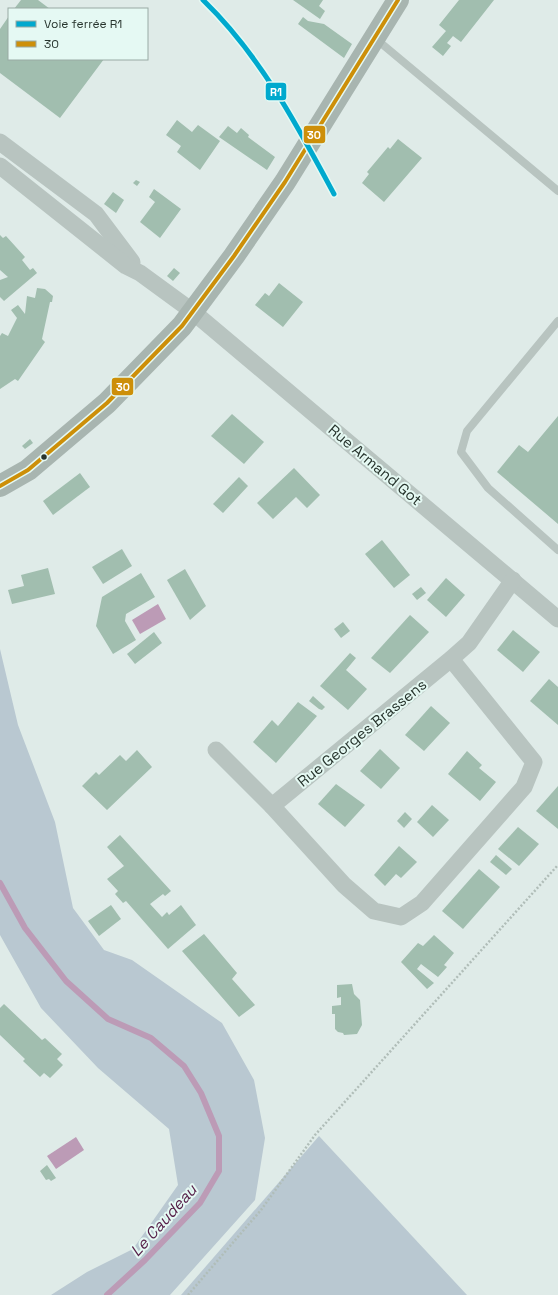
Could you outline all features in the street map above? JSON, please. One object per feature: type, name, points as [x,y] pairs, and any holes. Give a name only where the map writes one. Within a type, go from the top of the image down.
[{"type":"main road","points":[[0,486],[28,470],[107,403],[182,326],[234,256],[284,182],[398,0]]},
{"type":"street","points":[[0,142],[96,214],[140,273]]},
{"type":"street","points":[[0,166],[126,266],[140,273]]},
{"type":"street","name":"Rue Armand Got","points":[[140,273],[192,311],[558,619]]},
{"type":"street","name":"Rue Georges Brassens","points":[[272,806],[451,659],[468,643],[513,580]]},
{"type":"street","points":[[216,750],[272,806],[344,885],[374,911],[401,917],[422,903],[524,786],[534,762],[451,659]]},
{"type":"lane","points":[[374,38],[558,192]]},
{"type":"lane","points":[[558,320],[467,431],[461,452],[488,488],[558,550]]},
{"type":"path","points":[[188,1295],[261,1210],[315,1135],[558,866]]},
{"type":"shaded area","points":[[158,604],[166,619],[140,634],[132,620]]},
{"type":"shaded area","points":[[0,649],[18,725],[55,822],[73,908],[104,950],[132,960],[222,1023],[254,1080],[265,1138],[255,1200],[170,1295],[51,1295],[87,1272],[133,1249],[178,1185],[169,1129],[98,1068],[41,1008],[0,935]]},
{"type":"shaded area","points":[[319,1136],[467,1295],[181,1295]]},
{"type":"shaded area","points":[[76,1137],[84,1150],[56,1169],[47,1156]]},
{"type":"building","points":[[21,0],[38,0],[49,8],[15,8]]},
{"type":"building","points":[[293,0],[323,0],[319,6],[325,11],[320,19]]},
{"type":"building","points":[[459,0],[494,0],[461,42],[453,36],[447,43],[451,46],[443,56],[432,47],[446,31],[439,25]]},
{"type":"building","points":[[8,17],[8,60],[103,60],[60,118],[0,73],[0,29]]},
{"type":"building","points":[[303,17],[308,21],[324,24],[352,44],[344,58],[298,24]]},
{"type":"building","points":[[177,120],[192,132],[198,125],[220,141],[200,170],[177,152],[181,146],[166,135]]},
{"type":"building","points":[[228,126],[237,133],[241,128],[249,135],[248,137],[275,157],[267,170],[219,137]]},
{"type":"building","points":[[398,139],[422,158],[384,202],[362,183],[369,174],[367,172],[388,147],[390,149]]},
{"type":"building","points":[[136,180],[140,182],[137,186],[133,183]]},
{"type":"building","points":[[154,189],[181,209],[160,238],[140,222],[155,202],[149,197]]},
{"type":"building","points":[[113,192],[124,200],[116,213],[104,204]]},
{"type":"building","points":[[0,235],[3,238],[6,236],[25,257],[22,260],[30,270],[33,268],[37,273],[4,301],[0,297],[0,280],[8,277],[0,270]]},
{"type":"building","points":[[174,268],[180,273],[173,281],[167,276]]},
{"type":"building","points":[[279,283],[303,302],[283,327],[255,305],[265,293],[269,296]]},
{"type":"building","points":[[37,288],[45,289],[53,296],[52,302],[50,302],[42,339],[45,342],[18,381],[15,379],[0,389],[0,336],[2,333],[8,336],[17,318],[11,310],[18,305],[25,314],[27,296],[35,298]]},
{"type":"building","points":[[232,414],[264,442],[244,464],[211,436]]},
{"type":"building","points":[[558,416],[558,524],[497,472],[519,445],[528,452]]},
{"type":"building","points":[[30,439],[33,443],[25,449],[22,446]]},
{"type":"building","points":[[294,468],[320,495],[307,508],[296,497],[273,519],[257,503]]},
{"type":"building","points":[[80,473],[90,487],[53,515],[43,501]]},
{"type":"building","points":[[239,477],[248,486],[223,513],[213,504]]},
{"type":"building","points":[[382,540],[410,575],[394,588],[365,554]]},
{"type":"building","points":[[122,549],[132,566],[103,584],[92,567]]},
{"type":"building","points":[[48,568],[55,594],[12,604],[8,590],[24,586],[21,575]]},
{"type":"building","points":[[185,569],[206,606],[190,620],[167,580]]},
{"type":"building","points":[[141,573],[155,597],[126,614],[125,621],[136,640],[113,654],[96,626],[102,597]]},
{"type":"building","points":[[446,578],[465,595],[446,617],[427,600]]},
{"type":"building","points":[[421,587],[426,593],[417,600],[412,594]]},
{"type":"building","points":[[410,615],[429,632],[390,673],[371,658]]},
{"type":"building","points":[[343,622],[350,631],[341,638],[334,629]]},
{"type":"building","points":[[513,630],[540,652],[523,672],[497,650]]},
{"type":"building","points":[[154,632],[162,643],[135,664],[127,654]]},
{"type":"building","points":[[350,653],[356,658],[346,670],[367,689],[348,710],[320,686]]},
{"type":"building","points":[[549,679],[558,687],[558,725],[530,701]]},
{"type":"building","points":[[313,696],[325,707],[322,710],[309,701]]},
{"type":"building","points":[[298,702],[317,716],[276,763],[253,742],[272,720],[278,726]]},
{"type":"building","points":[[431,706],[450,723],[424,751],[405,735]]},
{"type":"building","points":[[380,749],[400,768],[381,789],[360,771]]},
{"type":"building","points":[[137,750],[152,767],[107,810],[82,786],[96,772],[99,775],[120,755],[126,761]]},
{"type":"building","points":[[467,751],[482,765],[479,768],[496,782],[480,801],[448,774]]},
{"type":"building","points":[[336,784],[365,805],[345,827],[318,804]]},
{"type":"building","points":[[558,786],[558,829],[536,811]]},
{"type":"building","points":[[432,805],[449,820],[433,837],[417,822]]},
{"type":"building","points":[[405,812],[412,819],[404,828],[397,821]]},
{"type":"building","points":[[518,827],[539,844],[519,866],[498,849]]},
{"type":"building","points":[[120,835],[171,891],[165,896],[163,894],[150,904],[162,917],[167,912],[169,915],[181,905],[196,925],[168,949],[126,901],[123,903],[115,894],[118,891],[107,879],[124,866],[107,847]]},
{"type":"building","points":[[399,846],[417,862],[401,878],[396,874],[385,886],[374,875]]},
{"type":"building","points":[[496,855],[512,869],[506,875],[490,862]]},
{"type":"building","points":[[479,869],[500,887],[463,929],[442,911]]},
{"type":"building","points":[[111,905],[121,919],[99,936],[88,921]]},
{"type":"building","points":[[204,934],[237,973],[232,979],[255,1005],[239,1017],[182,951]]},
{"type":"building","points":[[434,935],[454,953],[444,965],[447,967],[438,977],[421,964],[417,969],[434,983],[427,989],[401,962],[418,943],[423,946]]},
{"type":"building","points":[[352,984],[354,994],[360,1000],[362,1025],[357,1034],[344,1035],[335,1029],[335,1014],[332,1014],[332,1006],[341,1005],[341,997],[337,998],[337,985]]},
{"type":"building","points":[[4,1004],[42,1040],[45,1038],[62,1054],[57,1059],[63,1065],[50,1078],[44,1073],[40,1077],[23,1061],[25,1059],[0,1035],[0,1008]]},
{"type":"building","points":[[47,1165],[56,1178],[51,1181],[49,1179],[46,1180],[40,1171]]},
{"type":"waterway","name":"Le Caudeau","points":[[0,883],[25,928],[66,981],[108,1019],[151,1038],[184,1066],[201,1093],[219,1136],[219,1171],[200,1203],[145,1260],[107,1295]]},
{"type":"rail line","name":"R1","points":[[203,0],[223,21],[260,67],[306,142],[334,194]]},
{"type":"transit line","name":"30","points":[[0,486],[28,470],[107,403],[182,326],[234,256],[285,182],[398,0]]}]
